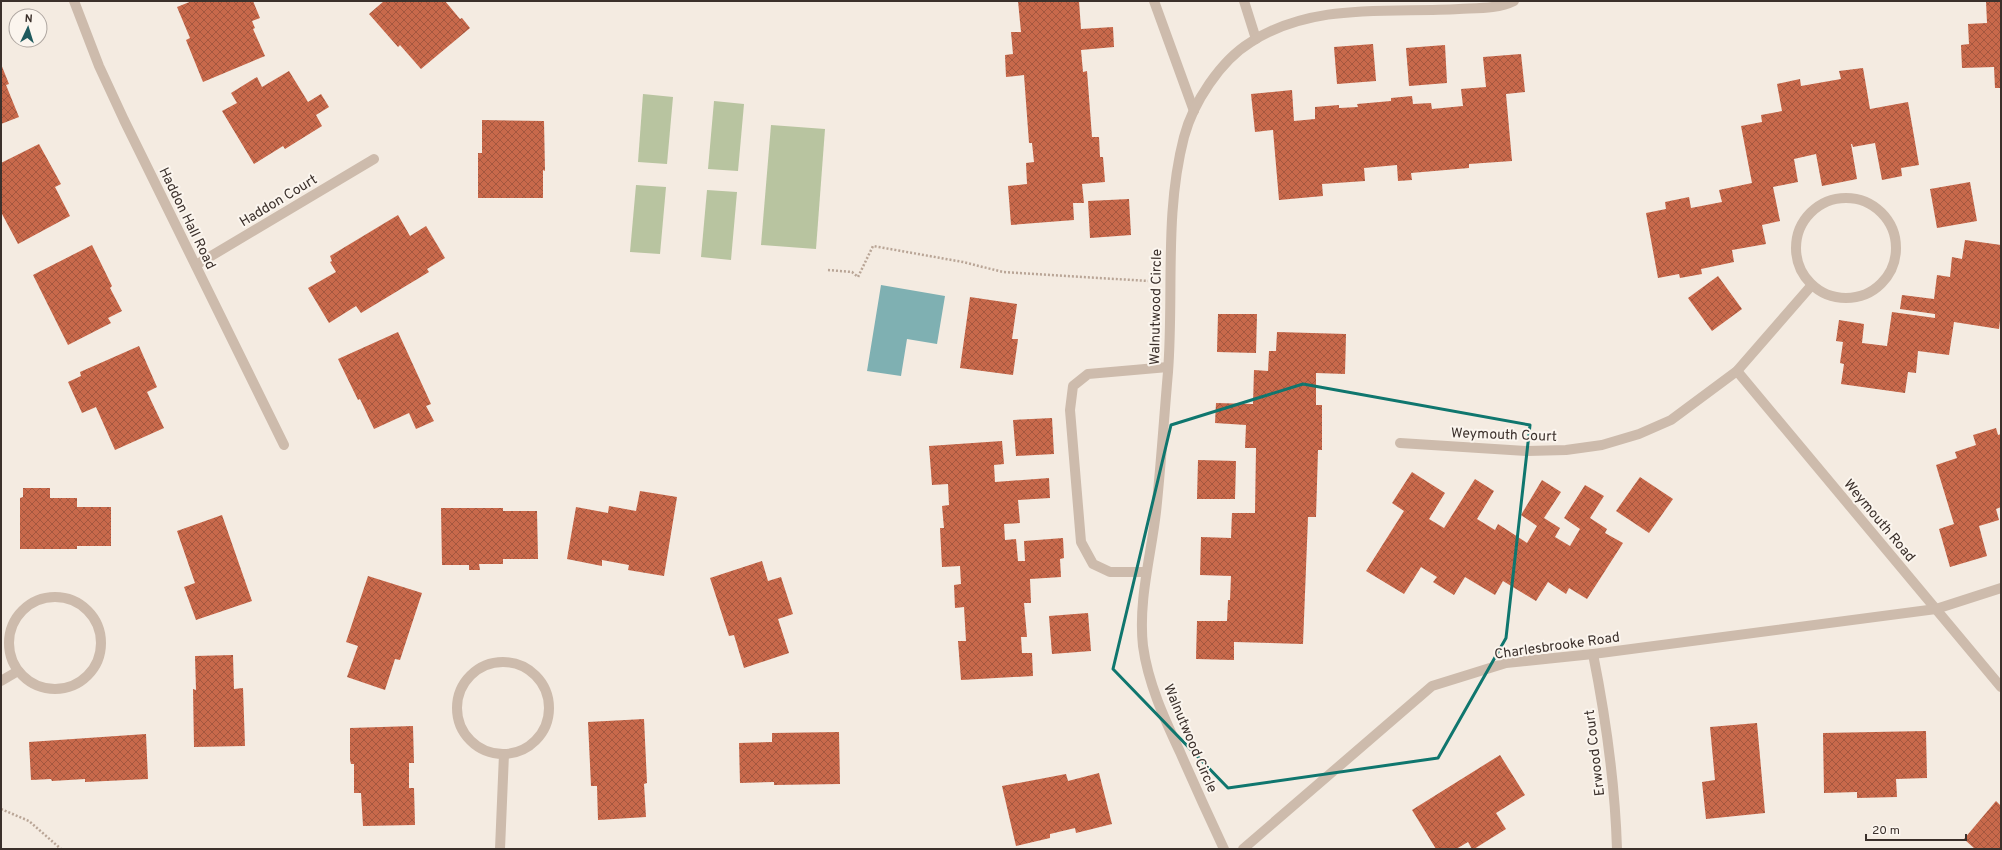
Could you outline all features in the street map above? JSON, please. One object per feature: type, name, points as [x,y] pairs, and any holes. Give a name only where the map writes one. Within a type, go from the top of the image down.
[{"type":"street","name":"Haddon Hall Road","points":[[74,1],[99,66],[284,445]]},
{"type":"street","points":[[1154,1],[1194,111]]},
{"type":"street","points":[[1244,1],[1256,39]]},
{"type":"street","name":"Walnutwood Circle","points":[[1224,849],[1159,706],[1143,646],[1142,616],[1146,572],[1156,514],[1168,367],[1171,282],[1170,245],[1175,186],[1185,134],[1194,111],[1209,83],[1249,42],[1270,31],[1298,21],[1329,14],[1361,10],[1448,10],[1488,8],[1514,1]]},
{"type":"street","name":"Haddon Court","points":[[196,265],[374,159]]},
{"type":"street","points":[[1840,197],[1868,202],[1890,221],[1897,249],[1888,277],[1866,295],[1837,298],[1811,286],[1796,261],[1797,232],[1813,208],[1840,197]]},
{"type":"street","name":"Weymouth Court","points":[[1400,443],[1527,451],[1566,450],[1602,445],[1639,434],[1671,420],[1737,371],[1811,286]]},
{"type":"street","points":[[1146,572],[1110,572],[1093,564],[1081,542],[1070,410],[1073,386],[1088,374],[1168,367]]},
{"type":"street","name":"Weymouth Road","points":[[1737,371],[2001,686]]},
{"type":"street","points":[[1936,609],[2001,588]]},
{"type":"street","points":[[47,598],[62,598],[77,603],[90,613],[98,626],[101,641],[99,657],[93,670],[83,680],[70,687],[56,689],[42,687],[29,681],[18,671],[10,651],[9,643],[12,627],[20,614],[32,604],[47,598]]},
{"type":"street","name":"Charlesbrooke Road","points":[[1243,849],[1432,686],[1506,663],[1593,654],[1936,609]]},
{"type":"street","name":"Erwood Court","points":[[1593,654],[1607,726],[1617,849]]},
{"type":"street","points":[[494,663],[510,663],[525,668],[537,678],[546,691],[549,706],[547,721],[541,734],[530,745],[518,752],[504,754],[490,752],[477,746],[466,736],[459,723],[457,707],[460,692],[468,679],[480,668],[494,663]]},
{"type":"street","points":[[1,681],[18,671]]},
{"type":"street","points":[[500,849],[504,754]]},
{"type":"path","points":[[828,270],[852,272],[858,277],[873,246],[963,262],[1002,272],[1171,282]]},
{"type":"path","points":[[1,809],[29,821],[61,849]]},
{"type":"highlighted area","points":[[1303,384],[1530,425],[1506,638],[1438,758],[1228,788],[1113,669],[1171,425]]},
{"type":"green space","points":[[643,94],[673,97],[667,164],[638,162]]},
{"type":"green space","points":[[714,101],[744,104],[738,171],[708,169]]},
{"type":"green space","points":[[771,125],[825,129],[816,249],[761,245]]},
{"type":"green space","points":[[636,185],[666,187],[660,254],[630,252]]},
{"type":"green space","points":[[707,190],[737,192],[731,260],[701,257]]},
{"type":"water","points":[[881,285],[945,296],[937,344],[907,339],[901,376],[867,371]]},
{"type":"building","points":[[192,1],[253,1],[260,18],[252,21],[255,28],[253,29],[265,56],[203,82],[186,40],[190,38],[177,7]]},
{"type":"building","points":[[384,1],[445,1],[460,19],[462,18],[470,28],[421,69],[400,45],[398,47],[369,14]]},
{"type":"building","points":[[1018,1],[1079,1],[1081,29],[1113,27],[1114,47],[1081,50],[1083,72],[1087,71],[1092,137],[1099,137],[1100,157],[1103,157],[1105,182],[1082,184],[1084,203],[1073,203],[1074,220],[1011,225],[1008,186],[1027,184],[1026,163],[1034,162],[1032,143],[1029,143],[1024,75],[1006,77],[1005,55],[1013,54],[1011,32],[1021,32]]},
{"type":"building","points":[[1986,1],[2001,1],[2001,88],[1995,88],[1994,67],[1962,68],[1961,45],[1969,44],[1968,24],[1987,23]]},
{"type":"building","points":[[1373,44],[1376,81],[1337,84],[1334,47]]},
{"type":"building","points":[[1445,45],[1447,83],[1409,86],[1406,48]]},
{"type":"building","points":[[1521,54],[1525,92],[1506,94],[1512,161],[1469,164],[1469,168],[1411,173],[1412,180],[1398,181],[1397,165],[1364,168],[1365,181],[1322,184],[1323,196],[1279,200],[1273,130],[1255,132],[1251,94],[1292,90],[1294,121],[1315,119],[1315,107],[1339,105],[1339,108],[1358,107],[1357,104],[1391,101],[1391,98],[1412,96],[1413,104],[1431,103],[1432,109],[1463,106],[1461,89],[1486,87],[1483,57]]},
{"type":"building","points":[[1,64],[9,84],[6,85],[19,117],[1,124]]},
{"type":"building","points":[[1863,68],[1870,109],[1908,102],[1919,165],[1901,168],[1902,176],[1882,180],[1875,143],[1853,147],[1851,144],[1857,179],[1822,186],[1816,154],[1794,159],[1798,182],[1773,187],[1780,221],[1762,225],[1766,244],[1732,250],[1734,262],[1701,269],[1702,274],[1680,278],[1679,274],[1658,278],[1646,213],[1666,209],[1665,202],[1689,197],[1691,208],[1722,202],[1719,190],[1752,183],[1741,126],[1762,122],[1761,115],[1782,111],[1777,84],[1800,79],[1801,86],[1841,79],[1839,71]]},
{"type":"building","points":[[289,71],[308,102],[321,94],[329,107],[316,115],[322,126],[285,149],[283,146],[254,164],[222,111],[237,103],[231,93],[257,77],[262,87]]},
{"type":"building","points":[[482,120],[544,121],[545,171],[543,170],[543,198],[478,198],[478,153],[482,153]]},
{"type":"building","points":[[39,144],[61,184],[55,187],[70,216],[18,244],[1,212],[1,163]]},
{"type":"building","points":[[1970,182],[1977,221],[1937,228],[1930,189]]},
{"type":"building","points":[[1129,199],[1131,235],[1090,238],[1088,201]]},
{"type":"building","points":[[398,215],[410,236],[426,226],[445,258],[427,269],[429,272],[361,313],[356,306],[329,323],[308,288],[336,272],[330,262],[332,261],[330,256]]},
{"type":"building","points":[[1965,240],[2001,245],[2001,312],[1999,329],[1954,322],[1949,355],[1918,351],[1916,373],[1908,372],[1905,393],[1841,384],[1844,364],[1840,363],[1843,342],[1836,341],[1839,320],[1864,324],[1862,343],[1887,346],[1892,312],[1935,318],[1935,314],[1900,309],[1902,295],[1934,299],[1937,275],[1950,277],[1952,257],[1962,259]]},
{"type":"building","points":[[92,245],[112,286],[110,288],[122,311],[108,318],[111,323],[68,345],[33,275]]},
{"type":"building","points":[[1718,276],[1742,309],[1712,331],[1688,298]]},
{"type":"building","points":[[970,297],[1017,304],[1012,339],[1018,339],[1013,375],[960,368]]},
{"type":"building","points":[[1218,314],[1257,314],[1256,353],[1217,352]]},
{"type":"building","points":[[398,332],[431,404],[426,406],[434,421],[416,429],[409,413],[374,429],[360,399],[358,400],[338,359]]},
{"type":"building","points":[[1277,332],[1346,334],[1345,374],[1316,373],[1316,405],[1322,405],[1322,450],[1318,450],[1316,517],[1308,517],[1303,644],[1234,642],[1234,660],[1196,659],[1197,621],[1227,621],[1231,576],[1200,575],[1201,537],[1231,538],[1232,513],[1255,513],[1256,448],[1245,448],[1246,425],[1215,423],[1216,403],[1253,404],[1254,370],[1268,371],[1269,351],[1276,351]]},
{"type":"building","points":[[139,346],[157,387],[147,392],[164,428],[115,450],[96,407],[82,413],[68,382],[81,376],[80,372]]},
{"type":"building","points":[[1052,418],[1054,454],[1016,456],[1013,420]]},
{"type":"building","points":[[1996,428],[1998,435],[2001,434],[2001,507],[1996,509],[1999,520],[1979,526],[1987,556],[1950,567],[1939,529],[1954,524],[1936,465],[1957,458],[1955,452],[1976,445],[1973,435]]},
{"type":"building","points":[[1002,441],[1004,464],[994,465],[995,482],[1049,478],[1050,498],[1018,500],[1020,523],[1004,524],[1005,540],[1016,539],[1018,561],[1025,561],[1024,541],[1063,538],[1064,558],[1060,559],[1061,577],[1030,579],[1031,603],[1024,603],[1027,637],[1021,637],[1022,653],[1032,653],[1033,676],[961,680],[958,641],[966,641],[964,607],[955,608],[954,585],[961,584],[960,566],[942,567],[940,528],[944,528],[942,506],[949,505],[948,484],[932,485],[929,446]]},
{"type":"building","points":[[1198,460],[1236,461],[1235,499],[1197,499]]},
{"type":"building","points":[[1412,472],[1445,493],[1429,519],[1444,528],[1475,479],[1494,491],[1477,519],[1495,530],[1498,524],[1527,543],[1537,526],[1521,515],[1542,480],[1561,492],[1544,518],[1560,528],[1555,537],[1570,546],[1580,529],[1564,518],[1585,485],[1604,496],[1590,518],[1607,529],[1605,533],[1623,543],[1587,599],[1569,588],[1566,594],[1548,582],[1536,601],[1503,581],[1495,595],[1465,577],[1454,595],[1433,582],[1437,577],[1421,567],[1404,594],[1366,571],[1404,511],[1392,503]]},
{"type":"building","points":[[1640,477],[1673,499],[1649,533],[1616,511]]},
{"type":"building","points":[[23,488],[50,488],[50,498],[77,498],[77,507],[111,507],[111,546],[77,546],[77,549],[20,549],[20,498],[23,497]]},
{"type":"building","points":[[640,491],[677,497],[664,576],[628,570],[629,565],[602,560],[602,566],[567,559],[576,507],[608,513],[609,506],[636,511]]},
{"type":"building","points":[[441,508],[503,508],[503,511],[537,511],[538,559],[503,559],[503,564],[479,564],[480,570],[469,570],[469,565],[442,565]]},
{"type":"building","points":[[222,515],[252,601],[196,620],[184,587],[195,583],[177,531]]},
{"type":"building","points":[[762,561],[768,581],[781,577],[793,614],[778,619],[789,653],[744,668],[734,635],[729,636],[710,578]]},
{"type":"building","points":[[368,576],[422,593],[400,660],[395,659],[385,690],[347,677],[358,646],[346,642]]},
{"type":"building","points":[[1088,613],[1091,651],[1052,654],[1049,616]]},
{"type":"building","points":[[233,655],[234,689],[243,688],[245,746],[194,747],[193,689],[196,690],[195,656]]},
{"type":"building","points":[[644,719],[647,783],[644,784],[646,817],[598,820],[597,786],[591,786],[588,722]]},
{"type":"building","points":[[1757,723],[1765,813],[1706,819],[1702,782],[1715,780],[1710,727]]},
{"type":"building","points":[[413,726],[414,763],[409,763],[409,788],[414,788],[415,825],[363,826],[361,793],[354,793],[354,764],[351,764],[350,760],[350,728]]},
{"type":"building","points":[[1926,731],[1927,778],[1896,779],[1897,797],[1857,798],[1857,792],[1824,793],[1823,733]]},
{"type":"building","points":[[839,732],[840,784],[774,785],[774,782],[740,783],[739,743],[772,742],[772,733]]},
{"type":"building","points":[[146,734],[148,779],[85,782],[85,779],[52,781],[51,779],[31,780],[29,742]]},
{"type":"building","points":[[1500,755],[1525,795],[1496,813],[1506,829],[1474,849],[1472,849],[1468,842],[1456,849],[1436,849],[1412,810]]},
{"type":"building","points":[[1099,773],[1112,824],[1076,833],[1075,828],[1050,834],[1050,838],[1016,846],[1002,786],[1066,774],[1068,781]]},
{"type":"building","points":[[1996,801],[2001,806],[2001,849],[1975,849],[1964,839]]}]
